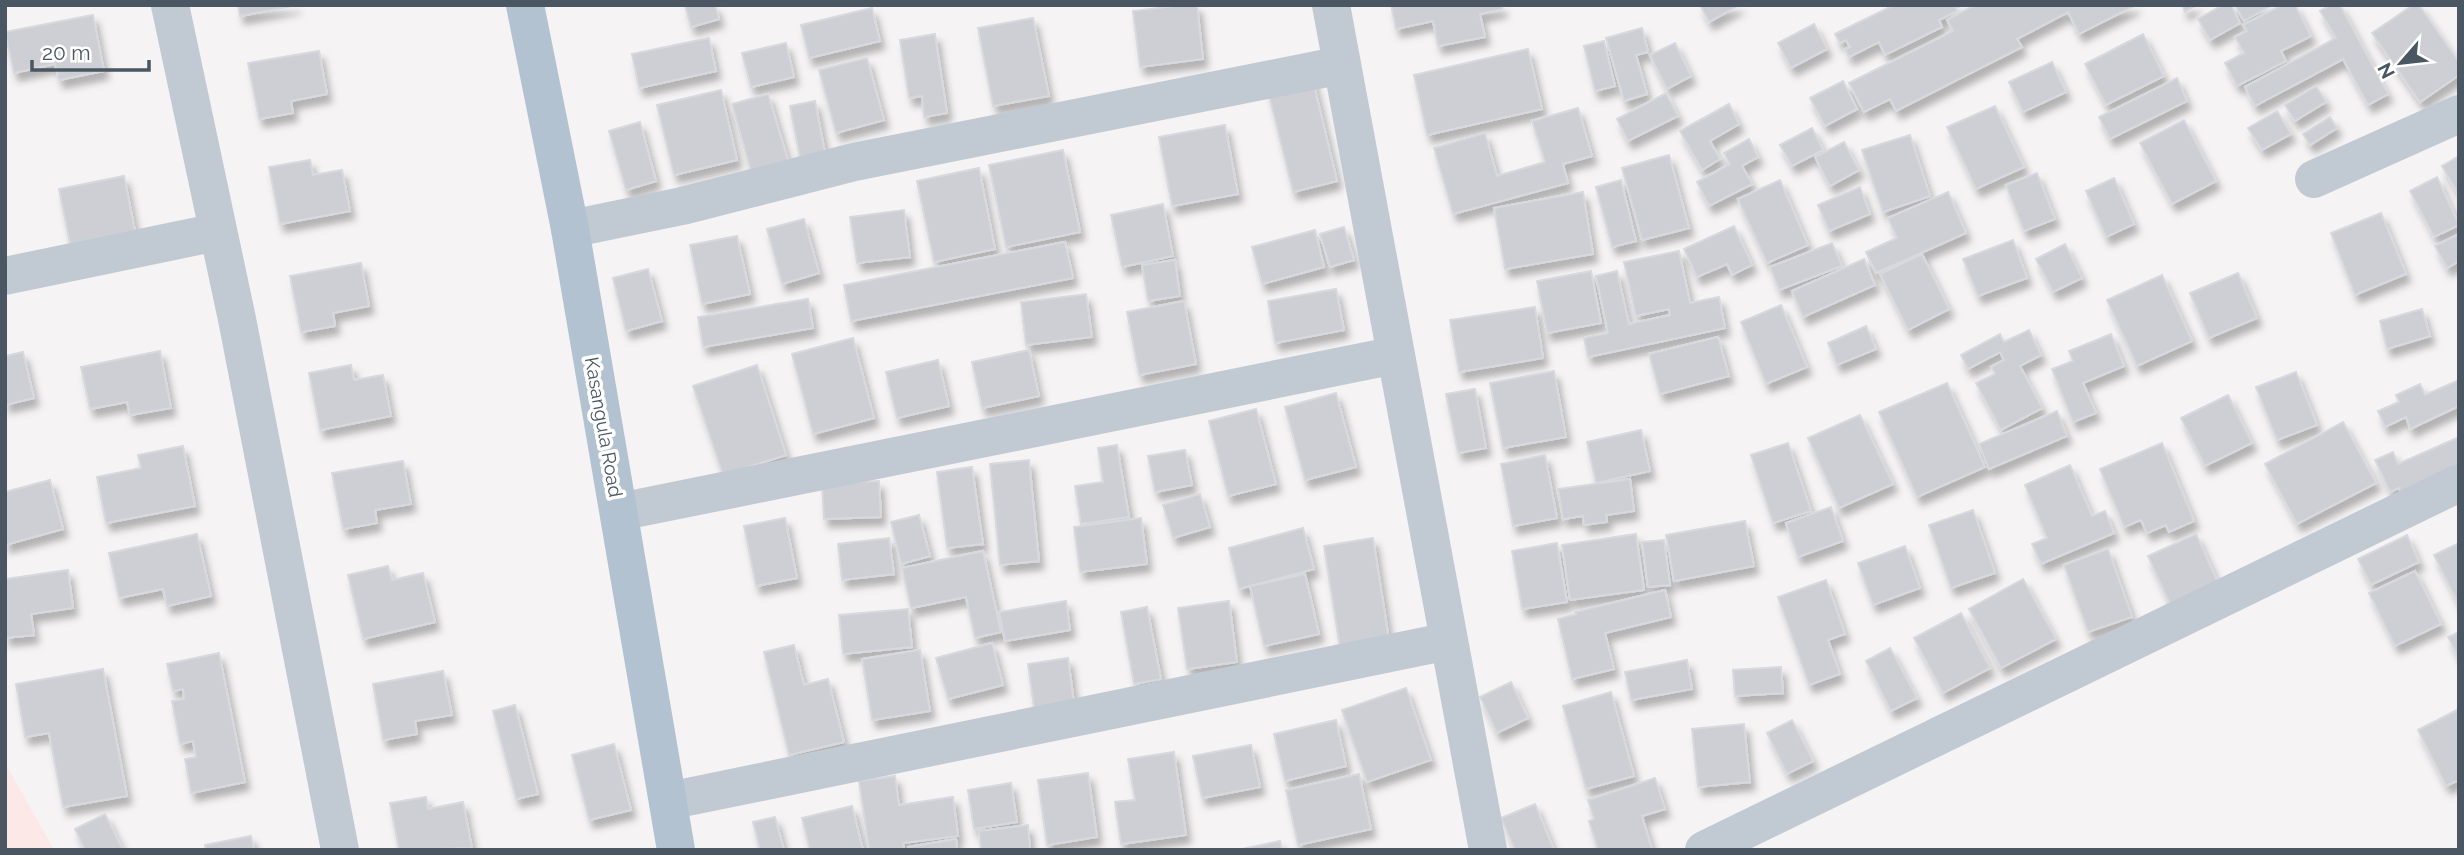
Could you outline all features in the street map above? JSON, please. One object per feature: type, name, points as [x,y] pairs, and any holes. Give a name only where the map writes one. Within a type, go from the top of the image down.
[{"type":"main road","name":"Kasangula Road","points":[[526,5],[570,229],[676,850]]},
{"type":"street","points":[[170,5],[237,319],[340,850]]},
{"type":"street","points":[[1331,5],[1488,850]]},
{"type":"street","points":[[570,229],[682,206],[854,162],[1342,65]]},
{"type":"street","points":[[2314,179],[2459,114]]},
{"type":"street","points":[[5,276],[218,232]]},
{"type":"street","points":[[619,512],[1396,355]]},
{"type":"street","points":[[1704,850],[2459,483]]},
{"type":"street","points":[[668,800],[1449,641]]},
{"type":"shaded area","points":[[5,763],[54,850],[5,850]]},
{"type":"building","points":[[238,5],[297,5],[240,16]]},
{"type":"building","points":[[685,5],[715,5],[719,19],[691,27]]},
{"type":"building","points":[[1197,5],[1203,59],[1140,67],[1133,11]]},
{"type":"building","points":[[1391,5],[1502,5],[1502,9],[1480,14],[1485,37],[1438,46],[1433,21],[1396,29]]},
{"type":"building","points":[[1700,5],[1739,5],[1709,22]]},
{"type":"building","points":[[1894,5],[1963,5],[1939,20],[1942,27],[1885,55],[1879,42],[1849,57],[1845,49],[1850,47],[1846,40],[1840,43],[1835,34]]},
{"type":"building","points":[[1975,5],[2136,5],[2079,34],[2068,12],[2017,39],[2022,47],[1896,111],[1890,99],[1864,112],[1849,83],[1953,31],[1947,20]]},
{"type":"building","points":[[2182,5],[2196,5],[2185,12]]},
{"type":"building","points":[[2223,5],[2231,5],[2240,23],[2210,40],[2198,19]]},
{"type":"building","points":[[2235,5],[2272,5],[2244,21]]},
{"type":"building","points":[[2282,5],[2295,5],[2311,36],[2281,51],[2286,61],[2237,86],[2225,63],[2244,53],[2235,37],[2247,31],[2243,25]]},
{"type":"building","points":[[2331,5],[2340,5],[2388,94],[2368,105],[2343,59],[2255,106],[2245,87],[2336,38],[2320,11]]},
{"type":"building","points":[[2413,5],[2419,5],[2459,62],[2459,75],[2420,102],[2372,33]]},
{"type":"building","points":[[872,8],[880,41],[809,58],[801,25]]},
{"type":"building","points":[[93,15],[104,71],[59,80],[55,64],[14,73],[5,32]]},
{"type":"building","points":[[1033,18],[1049,96],[993,106],[978,28]]},
{"type":"building","points":[[1814,24],[1827,49],[1791,68],[1778,43]]},
{"type":"building","points":[[1642,28],[1648,52],[1636,55],[1647,94],[1624,101],[1606,38]]},
{"type":"building","points":[[935,34],[947,113],[924,117],[922,96],[909,98],[900,40]]},
{"type":"building","points":[[2143,34],[2164,76],[2106,105],[2085,64]]},
{"type":"building","points":[[709,38],[716,71],[639,88],[632,54]]},
{"type":"building","points":[[1604,41],[1615,86],[1595,91],[1584,46]]},
{"type":"building","points":[[786,43],[794,77],[751,87],[742,53]]},
{"type":"building","points":[[1675,43],[1691,76],[1667,89],[1650,55]]},
{"type":"building","points":[[1528,49],[1542,109],[1427,135],[1414,75]]},
{"type":"building","points":[[319,51],[327,94],[291,101],[293,113],[259,119],[248,63]]},
{"type":"building","points":[[867,58],[884,120],[836,133],[819,70]]},
{"type":"building","points":[[2052,62],[2066,92],[2023,112],[2009,82]]},
{"type":"building","points":[[1312,77],[1337,181],[1293,192],[1267,87]]},
{"type":"building","points":[[2177,78],[2187,101],[2110,139],[2099,117]]},
{"type":"building","points":[[1843,81],[1857,109],[1825,126],[1810,98]]},
{"type":"building","points":[[2316,86],[2326,102],[2295,121],[2285,105]]},
{"type":"building","points":[[721,90],[737,160],[674,175],[657,105]]},
{"type":"building","points":[[1666,93],[1678,116],[1628,141],[1617,119]]},
{"type":"building","points":[[768,94],[789,164],[752,175],[732,104]]},
{"type":"building","points":[[815,101],[826,158],[801,163],[790,106]]},
{"type":"building","points":[[1729,104],[1739,124],[1710,141],[1720,159],[1702,170],[1680,131]]},
{"type":"building","points":[[1995,106],[2024,167],[1976,189],[1947,127]]},
{"type":"building","points":[[1578,108],[1592,156],[1563,164],[1568,183],[1453,214],[1434,148],[1485,133],[1497,176],[1545,162],[1532,121]]},
{"type":"building","points":[[2277,111],[2291,134],[2262,150],[2248,128]]},
{"type":"building","points":[[2330,117],[2337,128],[2310,145],[2303,134]]},
{"type":"building","points":[[2184,120],[2216,181],[2172,204],[2140,143]]},
{"type":"building","points":[[640,122],[656,181],[626,190],[609,131]]},
{"type":"building","points":[[1225,125],[1238,194],[1172,206],[1159,137]]},
{"type":"building","points":[[1812,128],[1823,150],[1792,166],[1780,145]]},
{"type":"building","points":[[1910,135],[1930,196],[1883,212],[1862,150]]},
{"type":"building","points":[[1749,139],[1758,157],[1742,166],[1752,184],[1709,206],[1697,182],[1730,164],[1724,153]]},
{"type":"building","points":[[1844,142],[1859,170],[1830,186],[1815,157]]},
{"type":"building","points":[[1063,150],[1080,232],[1006,247],[989,165]]},
{"type":"building","points":[[1669,155],[1689,228],[1642,240],[1622,168]]},
{"type":"building","points":[[2459,156],[2459,195],[2442,166]]},
{"type":"building","points":[[310,160],[313,175],[342,170],[350,211],[280,224],[269,167]]},
{"type":"building","points":[[979,168],[995,249],[934,262],[917,181]]},
{"type":"building","points":[[2037,173],[2055,219],[2024,231],[2006,185]]},
{"type":"building","points":[[124,176],[135,231],[70,244],[59,189]]},
{"type":"building","points":[[2437,177],[2459,225],[2434,237],[2410,191]]},
{"type":"building","points":[[2114,178],[2134,224],[2106,237],[2086,191]]},
{"type":"building","points":[[1621,180],[1636,241],[1612,247],[1596,187]]},
{"type":"building","points":[[1780,180],[1808,245],[1767,263],[1738,199]]},
{"type":"building","points":[[1860,187],[1870,214],[1829,231],[1818,205]]},
{"type":"building","points":[[1583,192],[1593,254],[1505,269],[1494,208]]},
{"type":"building","points":[[1948,192],[1966,233],[1876,273],[1866,252],[1897,238],[1888,218]]},
{"type":"building","points":[[1163,204],[1173,256],[1122,267],[1111,215]]},
{"type":"building","points":[[904,210],[910,257],[857,263],[850,217]]},
{"type":"building","points":[[2381,213],[2406,274],[2355,295],[2331,233]]},
{"type":"building","points":[[804,219],[819,273],[782,284],[767,229]]},
{"type":"building","points":[[1734,226],[1752,265],[1732,275],[1727,264],[1697,277],[1684,249]]},
{"type":"building","points":[[1344,227],[1354,260],[1330,267],[1320,234]]},
{"type":"building","points":[[1315,230],[1324,267],[1262,284],[1252,247]]},
{"type":"building","points":[[2459,234],[2459,261],[2447,268],[2435,246]]},
{"type":"building","points":[[737,236],[750,294],[702,304],[690,245]]},
{"type":"building","points":[[2013,240],[2027,278],[1978,296],[1963,259]]},
{"type":"building","points":[[1065,242],[1073,278],[851,321],[844,285]]},
{"type":"building","points":[[1832,243],[1842,266],[1779,290],[1770,267]]},
{"type":"building","points":[[2065,244],[2082,278],[2053,292],[2036,259]]},
{"type":"building","points":[[1679,251],[1690,303],[1719,297],[1725,328],[1588,357],[1584,338],[1608,333],[1596,276],[1617,271],[1629,324],[1670,315],[1669,309],[1636,316],[1624,262]]},
{"type":"building","points":[[1922,254],[1949,309],[1908,330],[1880,274]]},
{"type":"building","points":[[1864,259],[1875,285],[1803,317],[1792,291]]},
{"type":"building","points":[[1175,260],[1180,296],[1148,301],[1142,265]]},
{"type":"building","points":[[361,263],[369,306],[333,313],[335,326],[301,332],[290,276]]},
{"type":"building","points":[[648,269],[662,321],[626,331],[613,278]]},
{"type":"building","points":[[1591,271],[1601,323],[1547,333],[1537,281]]},
{"type":"building","points":[[2238,273],[2257,318],[2209,338],[2190,293]]},
{"type":"building","points":[[2162,275],[2192,341],[2137,366],[2107,300]]},
{"type":"building","points":[[1336,289],[1344,330],[1275,343],[1268,301]]},
{"type":"building","points":[[1086,294],[1092,337],[1026,345],[1021,302]]},
{"type":"building","points":[[808,299],[813,328],[703,347],[698,317]]},
{"type":"building","points":[[1184,301],[1196,364],[1139,375],[1127,312]]},
{"type":"building","points":[[1781,305],[1807,367],[1766,384],[1741,322]]},
{"type":"building","points":[[1535,307],[1543,358],[1459,372],[1450,320]]},
{"type":"building","points":[[2422,309],[2430,336],[2387,349],[2380,321]]},
{"type":"building","points":[[1866,326],[1876,349],[1837,365],[1828,343]]},
{"type":"building","points":[[2029,330],[2041,355],[2020,366],[2042,408],[2001,430],[1976,383],[1995,374],[1991,367],[2004,360],[2000,352],[1968,369],[1961,355],[2000,334],[2004,342]]},
{"type":"building","points":[[2111,334],[2124,366],[2083,383],[2096,413],[2073,422],[2052,369],[2073,361],[2069,351]]},
{"type":"building","points":[[1718,337],[1729,376],[1660,394],[1649,354]]},
{"type":"building","points":[[853,338],[874,418],[813,434],[792,354]]},
{"type":"building","points":[[1029,350],[1039,396],[982,408],[972,362]]},
{"type":"building","points":[[160,351],[171,408],[130,415],[127,402],[90,409],[81,367]]},
{"type":"building","points":[[23,352],[34,398],[5,405],[5,356]]},
{"type":"building","points":[[938,360],[949,406],[897,418],[886,372]]},
{"type":"building","points":[[351,365],[354,380],[383,375],[391,416],[320,430],[309,373]]},
{"type":"building","points":[[757,365],[786,455],[723,475],[693,386]]},
{"type":"building","points":[[1554,371],[1566,437],[1503,448],[1490,383]]},
{"type":"building","points":[[2296,372],[2317,425],[2277,440],[2256,387]]},
{"type":"building","points":[[2459,380],[2459,406],[2410,429],[2406,417],[2385,427],[2378,411],[2399,402],[2396,395],[2420,384],[2425,395]]},
{"type":"building","points":[[1947,383],[1985,467],[1917,497],[1879,412]]},
{"type":"building","points":[[1475,389],[1486,448],[1458,453],[1446,394]]},
{"type":"building","points":[[1336,393],[1356,467],[1305,480],[1285,407]]},
{"type":"building","points":[[2228,395],[2252,443],[2205,466],[2181,418]]},
{"type":"building","points":[[1256,409],[1276,484],[1228,496],[1209,421]]},
{"type":"building","points":[[2057,411],[2067,436],[1989,469],[1979,444]]},
{"type":"building","points":[[1860,415],[1893,484],[1839,508],[1808,438]]},
{"type":"building","points":[[2343,422],[2376,483],[2297,524],[2265,464]]},
{"type":"building","points":[[1641,430],[1650,471],[1596,483],[1587,442]]},
{"type":"building","points":[[2459,437],[2459,473],[2403,499],[2399,488],[2390,492],[2375,460],[2393,452],[2398,464]]},
{"type":"building","points":[[1788,443],[1811,511],[1773,523],[1751,455]]},
{"type":"building","points":[[2162,443],[2194,521],[2169,532],[2166,525],[2147,533],[2141,520],[2124,527],[2100,469]]},
{"type":"building","points":[[1117,445],[1129,517],[1081,524],[1075,486],[1103,482],[1098,448]]},
{"type":"building","points":[[183,446],[195,506],[106,523],[97,477],[141,468],[138,455]]},
{"type":"building","points":[[1185,450],[1192,485],[1155,492],[1148,456]]},
{"type":"building","points":[[1545,455],[1557,518],[1513,526],[1501,464]]},
{"type":"building","points":[[1029,460],[1039,561],[1000,565],[990,464]]},
{"type":"building","points":[[403,461],[411,504],[375,510],[377,523],[343,529],[332,473]]},
{"type":"building","points":[[2070,465],[2092,516],[2105,511],[2114,533],[2041,564],[2032,544],[2047,538],[2025,485]]},
{"type":"building","points":[[972,467],[983,544],[947,548],[937,472]]},
{"type":"building","points":[[1630,479],[1634,511],[1606,515],[1607,522],[1584,525],[1583,516],[1563,519],[1558,489]]},
{"type":"building","points":[[50,480],[63,529],[5,545],[5,492]]},
{"type":"building","points":[[879,481],[881,517],[824,519],[822,484]]},
{"type":"building","points":[[1200,494],[1210,527],[1173,538],[1163,505]]},
{"type":"building","points":[[1831,507],[1843,541],[1798,557],[1786,523]]},
{"type":"building","points":[[1973,510],[1995,573],[1951,588],[1929,525]]},
{"type":"building","points":[[919,515],[930,556],[901,564],[891,522]]},
{"type":"building","points":[[785,518],[797,578],[756,586],[744,526]]},
{"type":"building","points":[[1141,518],[1147,564],[1080,572],[1074,527]]},
{"type":"building","points":[[1745,521],[1754,566],[1674,581],[1666,535]]},
{"type":"building","points":[[1303,528],[1314,569],[1239,589],[1229,548]]},
{"type":"building","points":[[197,534],[211,596],[167,606],[163,589],[119,598],[109,553]]},
{"type":"building","points":[[1636,534],[1644,590],[1570,600],[1562,545]]},
{"type":"building","points":[[2196,534],[2218,583],[2170,604],[2148,556]]},
{"type":"building","points":[[2407,535],[2419,562],[2371,585],[2358,559]]},
{"type":"building","points":[[889,538],[894,574],[842,580],[838,544]]},
{"type":"building","points":[[1373,538],[1389,640],[1340,648],[1324,546]]},
{"type":"building","points":[[1664,540],[1670,585],[1648,587],[1642,542]]},
{"type":"building","points":[[1557,543],[1567,602],[1522,609],[1512,551]]},
{"type":"building","points":[[2459,543],[2459,605],[2434,555]]},
{"type":"building","points":[[1905,546],[1920,588],[1873,605],[1858,563]]},
{"type":"building","points":[[2108,549],[2132,617],[2088,632],[2064,565]]},
{"type":"building","points":[[983,551],[1001,632],[975,638],[966,597],[911,608],[902,568]]},
{"type":"building","points":[[388,566],[392,580],[423,573],[435,622],[363,639],[348,575]]},
{"type":"building","points":[[68,570],[73,608],[31,614],[34,635],[5,638],[5,579]]},
{"type":"building","points":[[2415,571],[2441,624],[2395,646],[2369,593]]},
{"type":"building","points":[[1305,574],[1319,634],[1264,646],[1250,586]]},
{"type":"building","points":[[2023,579],[2056,639],[2001,668],[1969,609]]},
{"type":"building","points":[[1826,580],[1845,634],[1828,640],[1840,674],[1809,685],[1778,597]]},
{"type":"building","points":[[1665,590],[1671,617],[1605,633],[1614,669],[1572,679],[1558,619],[1576,614],[1575,612]]},
{"type":"building","points":[[1066,601],[1070,630],[1005,641],[999,612]]},
{"type":"building","points":[[1229,601],[1237,662],[1187,669],[1178,608]]},
{"type":"building","points":[[1147,607],[1161,679],[1134,684],[1121,612]]},
{"type":"building","points":[[908,609],[912,647],[843,654],[839,615]]},
{"type":"building","points":[[1961,613],[1990,668],[1943,693],[1914,638]]},
{"type":"building","points":[[2459,632],[2459,658],[2448,637]]},
{"type":"building","points":[[992,643],[1003,685],[948,699],[936,658]]},
{"type":"building","points":[[794,645],[804,685],[828,679],[844,742],[789,755],[764,652]]},
{"type":"building","points":[[1890,648],[1917,698],[1891,711],[1866,661]]},
{"type":"building","points":[[920,650],[930,711],[872,720],[862,659]]},
{"type":"building","points":[[219,653],[245,782],[191,793],[185,759],[196,757],[193,741],[180,744],[172,701],[184,699],[183,689],[173,691],[167,664]]},
{"type":"building","points":[[1068,658],[1074,703],[1034,708],[1028,664]]},
{"type":"building","points":[[1687,660],[1692,689],[1631,700],[1625,672]]},
{"type":"building","points":[[1781,667],[1783,693],[1735,696],[1733,670]]},
{"type":"building","points":[[103,669],[127,796],[63,807],[49,733],[25,737],[16,684]]},
{"type":"building","points":[[443,671],[452,715],[415,721],[417,734],[383,740],[373,684]]},
{"type":"building","points":[[1511,682],[1528,718],[1497,733],[1480,697]]},
{"type":"building","points":[[1406,688],[1431,760],[1367,782],[1342,710]]},
{"type":"building","points":[[1611,692],[1634,776],[1586,789],[1563,706]]},
{"type":"building","points":[[515,705],[538,794],[516,799],[493,711]]},
{"type":"building","points":[[2459,709],[2459,780],[2446,786],[2418,730]]},
{"type":"building","points":[[1336,720],[1346,766],[1285,781],[1274,734]]},
{"type":"building","points":[[1792,720],[1813,761],[1787,774],[1767,733]]},
{"type":"building","points":[[1744,724],[1750,782],[1698,787],[1692,729]]},
{"type":"building","points":[[614,744],[631,810],[589,820],[572,755]]},
{"type":"building","points":[[1251,745],[1260,787],[1202,798],[1193,756]]},
{"type":"building","points":[[1174,752],[1186,835],[1121,844],[1115,802],[1135,800],[1128,759]]},
{"type":"building","points":[[1088,773],[1097,837],[1047,845],[1038,780]]},
{"type":"building","points":[[1359,774],[1371,829],[1298,845],[1286,790]]},
{"type":"building","points":[[895,776],[899,805],[953,797],[958,836],[903,843],[904,850],[869,850],[859,781]]},
{"type":"building","points":[[1655,778],[1665,809],[1642,816],[1652,850],[1598,850],[1589,821],[1594,819],[1588,800]]},
{"type":"building","points":[[1011,783],[1017,822],[974,829],[968,790]]},
{"type":"building","points":[[426,797],[428,809],[463,802],[472,848],[399,850],[390,803]]},
{"type":"building","points":[[1535,804],[1554,850],[1515,850],[1501,818]]},
{"type":"building","points":[[852,806],[863,850],[810,850],[802,818]]},
{"type":"building","points":[[105,814],[123,850],[85,850],[75,829]]},
{"type":"building","points":[[775,817],[784,850],[760,850],[753,822]]},
{"type":"building","points":[[1028,825],[1030,850],[981,850],[979,831]]},
{"type":"building","points":[[251,836],[254,850],[206,850],[205,845]]},
{"type":"building","points":[[956,839],[957,850],[909,850],[908,847]]},
{"type":"building","points":[[1280,841],[1282,850],[1238,850]]}]
